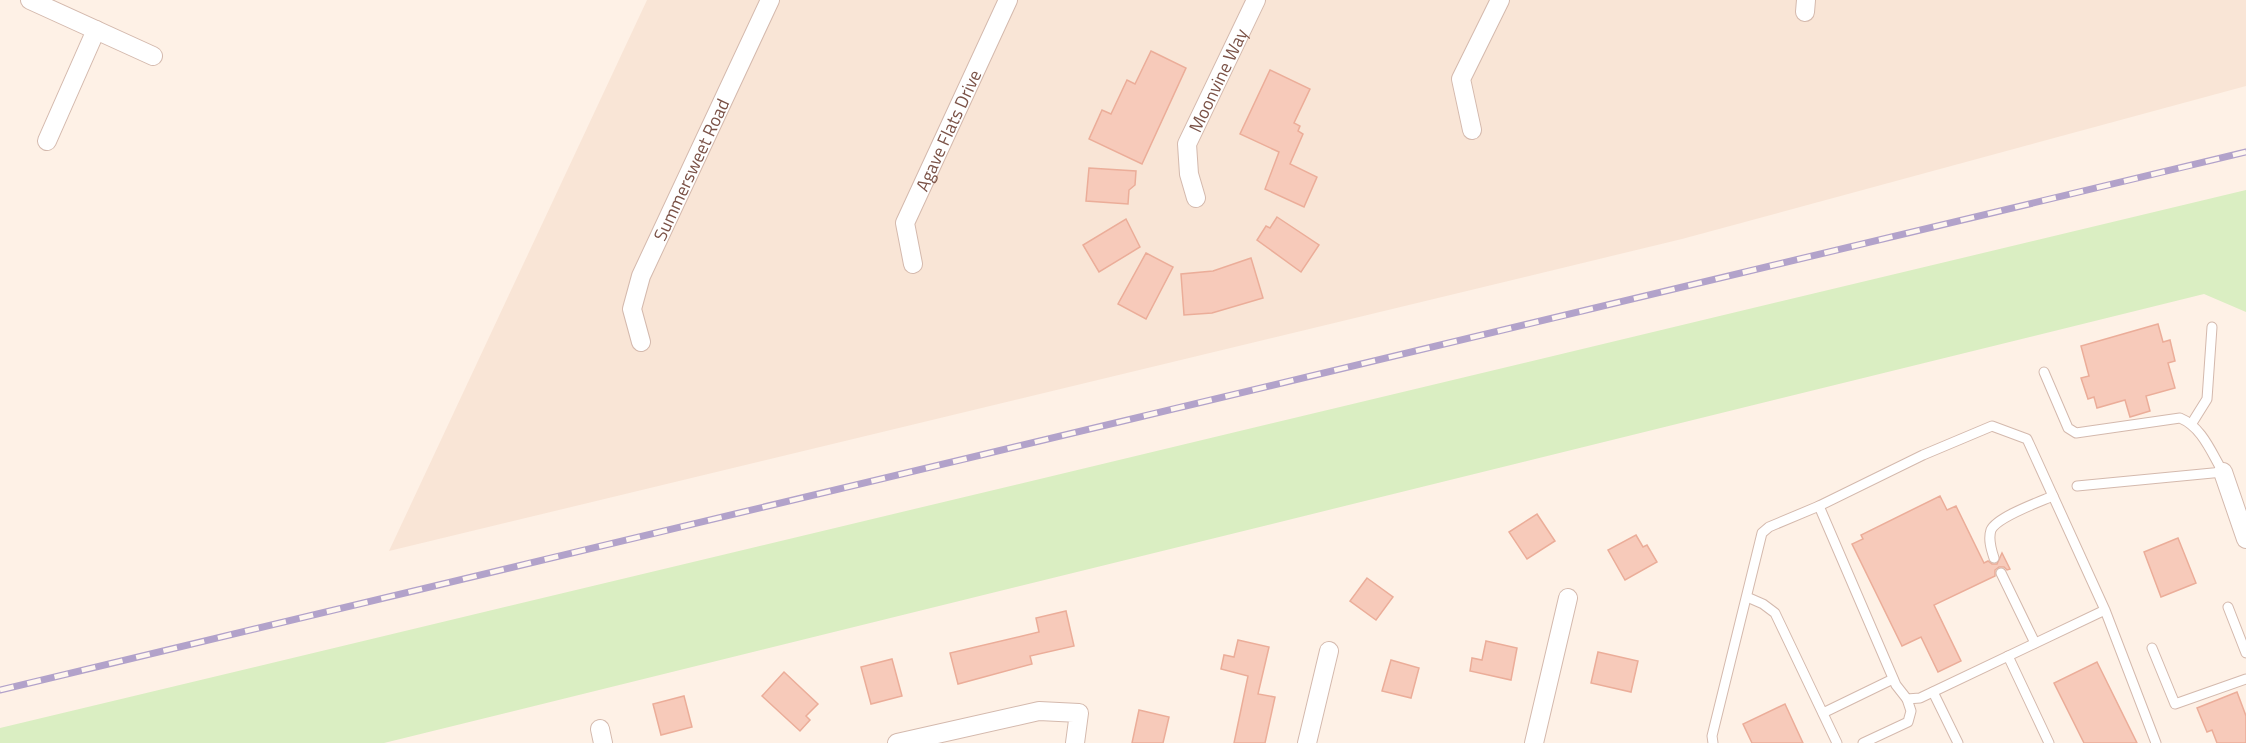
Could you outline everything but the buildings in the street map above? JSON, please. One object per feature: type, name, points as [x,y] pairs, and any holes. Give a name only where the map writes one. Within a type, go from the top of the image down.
[{"type":"street","points":[[30,0],[153,56]]},
{"type":"street","name":"Summersweet Road","points":[[641,342],[633,309],[641,276],[770,0]]},
{"type":"street","name":"Agave Flats Drive","points":[[913,264],[904,223],[1008,0]]},
{"type":"street","name":"Moonvine Way","points":[[1196,198],[1189,174],[1187,144],[1256,0]]},
{"type":"street","points":[[1472,129],[1461,79],[1500,0]]},
{"type":"street","points":[[47,141],[96,30]]},
{"type":"street","points":[[2223,472],[2246,539]]},
{"type":"street","points":[[1533,743],[1568,598]]},
{"type":"street","points":[[1307,743],[1329,651]]},
{"type":"street","points":[[897,743],[1039,711],[1079,713],[1075,743]]},
{"type":"lane","points":[[2192,423],[2207,399],[2212,327]]},
{"type":"lane","points":[[2044,372],[2068,428],[2076,433],[2180,418],[2192,423],[2223,472],[2077,486]]},
{"type":"lane","points":[[1713,743],[1712,736],[1762,533],[1769,527],[1819,506],[1923,455],[1992,426],[2026,439],[2105,610],[2156,743]]},
{"type":"lane","points":[[1994,558],[1990,543],[1992,529],[1999,521],[2053,496]]},
{"type":"lane","points":[[1819,506],[1893,679],[1907,699],[1911,711],[1908,722],[1863,743]]},
{"type":"lane","points":[[2001,573],[2035,643]]},
{"type":"lane","points":[[1747,597],[1763,604],[1775,613],[1837,743]]},
{"type":"lane","points":[[2228,607],[2246,653]]},
{"type":"lane","points":[[1907,699],[1920,698],[2105,610]]},
{"type":"lane","points":[[2152,648],[2175,704],[2246,679]]},
{"type":"lane","points":[[2008,656],[2049,743]]},
{"type":"lane","points":[[1823,713],[1893,679]]},
{"type":"lane","points":[[1933,692],[1958,743]]},
{"type":"shaded area","points":[[647,0],[2246,0],[2246,86],[1682,239],[389,551]]},
{"type":"green space","points":[[2246,190],[2246,312],[2204,294],[384,743],[0,743],[0,728]]},
{"type":"railway","points":[[0,690],[2246,152]]}]
